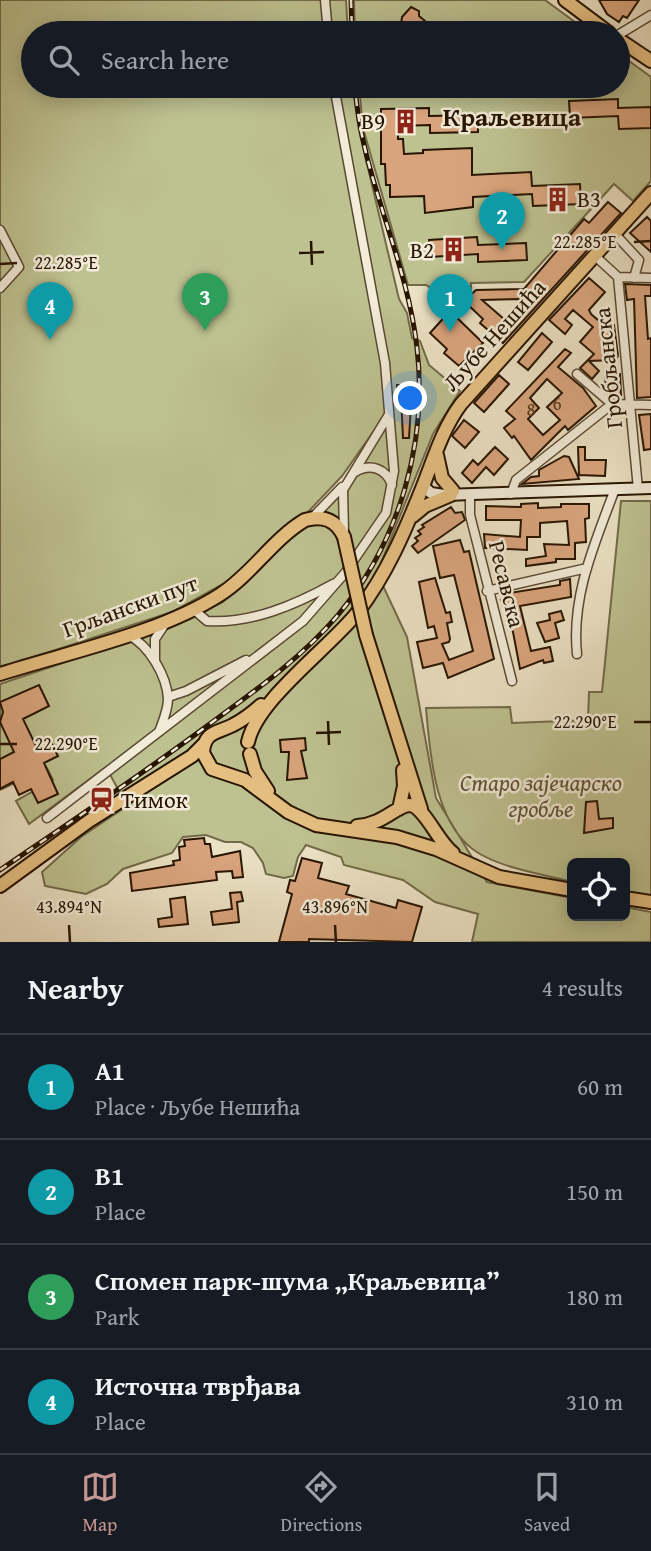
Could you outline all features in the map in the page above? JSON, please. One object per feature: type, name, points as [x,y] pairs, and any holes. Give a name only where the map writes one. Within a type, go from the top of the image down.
[{"type":"main road","points":[[565,0],[593,21]]},
{"type":"main road","points":[[630,46],[651,61]]},
{"type":"main road","name":"Љубе Нешића","points":[[309,664],[348,623],[372,592],[394,554],[450,419],[465,398],[651,193]]},
{"type":"main road","points":[[410,518],[425,506],[458,494],[442,478],[436,451]]},
{"type":"main road","points":[[312,519],[330,521],[344,537],[366,635],[400,746],[421,809],[439,840],[456,855],[488,869],[540,885]]},
{"type":"main road","name":"Грљански пут","points":[[0,674],[126,634],[193,609],[234,584],[299,524],[312,519]]},
{"type":"main road","points":[[0,886],[125,797],[192,756],[213,732],[229,727],[249,715],[309,664]]},
{"type":"main road","points":[[230,774],[243,768],[261,714],[309,664]]},
{"type":"main road","points":[[229,727],[240,731],[264,786],[279,800],[308,817],[334,824],[363,826],[412,805],[421,809]]},
{"type":"main road","points":[[204,744],[205,759],[212,769]]},
{"type":"main road","points":[[397,837],[391,823],[404,786],[400,746]]},
{"type":"main road","points":[[125,797],[181,768],[212,769],[253,785],[288,812],[316,825],[397,837],[479,870],[567,889]]},
{"type":"main road","points":[[412,841],[424,834],[428,822]]},
{"type":"main road","points":[[630,899],[651,902]]},
{"type":"street","points":[[325,0],[327,21]]},
{"type":"street","points":[[630,29],[651,15]]},
{"type":"street","points":[[47,818],[303,621],[338,581],[382,521],[393,488],[390,410],[380,321],[357,222],[336,98]]},
{"type":"street","points":[[0,230],[19,267],[0,288]]},
{"type":"street","points":[[614,233],[639,260],[634,278]]},
{"type":"street","name":"Гробљанска","points":[[594,256],[618,277],[638,489]]},
{"type":"street","points":[[618,277],[651,278]]},
{"type":"street","points":[[577,374],[612,404]]},
{"type":"street","points":[[511,494],[516,480],[612,404],[651,405]]},
{"type":"street","points":[[344,537],[341,498],[349,478],[385,425],[390,410]]},
{"type":"street","points":[[312,519],[359,469],[374,468],[387,475],[393,488]]},
{"type":"street","points":[[423,485],[436,483],[458,494],[651,488]]},
{"type":"street","points":[[577,654],[575,623],[587,568],[615,489]]},
{"type":"street","name":"Ресавска","points":[[458,494],[470,516],[512,681]]},
{"type":"street","points":[[487,591],[587,568]]},
{"type":"street","points":[[193,609],[206,621],[253,616],[290,606],[338,581]]},
{"type":"street","points":[[155,663],[155,639],[170,619]]},
{"type":"street","points":[[126,634],[140,643],[155,663],[168,697],[159,732]]},
{"type":"street","points":[[168,697],[186,691],[267,649]]},
{"type":"green space","points":[[0,0],[346,0],[347,21],[21,21],[21,98],[355,98],[359,130],[399,299],[407,313],[412,338],[420,341],[429,365],[460,391],[433,434],[377,573],[407,637],[436,798],[487,882],[567,897],[567,921],[630,921],[630,908],[651,912],[651,942],[472,942],[478,914],[435,902],[403,880],[344,865],[341,857],[306,845],[298,857],[293,876],[284,878],[266,874],[263,863],[253,848],[241,842],[225,842],[206,835],[183,837],[172,853],[123,869],[107,884],[86,894],[45,886],[42,872],[81,837],[127,806],[106,767],[29,824],[16,801],[53,780],[47,768],[0,790],[0,684],[167,628],[223,602],[367,459],[383,418],[342,476],[308,512],[228,581],[172,612],[0,668]]},
{"type":"green space","points":[[354,0],[545,0],[574,21],[355,21]]},
{"type":"green space","points":[[630,62],[651,77],[651,181],[633,201],[614,184],[524,282],[471,283],[471,290],[459,306],[426,285],[408,285],[363,128],[360,98],[630,98]]},
{"type":"green space","name":"Старо зајечарско гробље","points":[[621,501],[651,501],[651,896],[630,893],[630,858],[567,858],[567,881],[501,864],[480,854],[465,842],[453,827],[437,788],[426,708],[510,707],[512,723],[588,720],[589,692],[602,692]]},
{"type":"building","points":[[599,0],[639,0],[627,18],[623,16],[618,21],[607,14]]},
{"type":"building","points":[[411,7],[419,11],[419,16],[425,21],[402,21]]},
{"type":"building","points":[[618,99],[618,108],[651,107],[651,128],[619,129],[618,116],[570,118],[569,101]]},
{"type":"building","points":[[429,108],[429,116],[478,115],[478,132],[430,133],[430,125],[398,126],[398,139],[403,139],[404,154],[423,153],[423,150],[472,148],[472,175],[531,172],[532,186],[580,184],[581,204],[533,206],[532,194],[473,197],[473,207],[425,213],[424,196],[390,197],[390,185],[386,185],[385,164],[381,164],[381,109]]},
{"type":"building","points":[[608,202],[621,213],[503,343],[480,323],[483,319],[464,301],[476,290],[524,289],[584,219],[589,223]],"holes":[[[522,299],[504,319],[482,300]]]},
{"type":"building","points":[[647,217],[651,221],[651,252],[630,233]]},
{"type":"building","points":[[477,237],[478,245],[526,243],[527,260],[478,262],[478,254],[430,257],[429,240]]},
{"type":"building","points":[[589,278],[605,292],[589,310],[605,326],[614,325],[618,356],[615,360],[589,361],[599,371],[592,379],[580,368],[594,354],[580,342],[593,327],[573,310],[565,319],[572,325],[565,334],[549,320]]},
{"type":"building","points":[[625,284],[651,285],[651,296],[645,296],[648,339],[651,338],[651,397],[637,398],[634,299],[627,300]]},
{"type":"building","points":[[450,311],[483,343],[459,366],[444,353],[447,349],[430,333]]},
{"type":"building","points":[[542,333],[552,342],[528,370],[518,362]]},
{"type":"building","points":[[565,349],[571,353],[558,367],[583,388],[596,406],[568,430],[565,426],[531,460],[514,436],[512,438],[504,428],[515,419],[506,411]],"holes":[[[547,379],[562,393],[547,407],[560,420],[543,435],[528,419],[539,408],[530,398]]]},
{"type":"building","points":[[620,374],[621,395],[612,396],[606,390],[605,375]]},
{"type":"building","points":[[499,375],[509,384],[484,412],[474,403]]},
{"type":"building","points":[[397,385],[409,385],[412,389],[409,438],[403,438],[401,397],[397,397]]},
{"type":"building","points":[[651,414],[651,449],[644,450],[639,415]]},
{"type":"building","points":[[464,420],[479,432],[465,448],[452,436]]},
{"type":"building","points":[[495,447],[508,459],[494,475],[486,467],[472,483],[462,473],[473,460],[478,465]]},
{"type":"building","points":[[578,447],[585,447],[585,460],[606,460],[605,476],[579,475]]},
{"type":"building","points":[[564,456],[569,457],[579,479],[522,484],[531,477],[539,476],[539,470]]},
{"type":"building","points":[[538,503],[538,508],[561,507],[561,504],[589,504],[589,518],[585,519],[586,542],[575,543],[575,559],[556,559],[556,562],[526,566],[526,559],[546,556],[544,544],[569,545],[567,521],[540,523],[540,537],[527,537],[527,550],[485,548],[484,534],[520,537],[521,520],[486,520],[486,506],[521,507],[521,504]]},
{"type":"building","points":[[451,507],[455,513],[462,512],[465,520],[418,553],[412,546],[418,541],[415,538],[421,534],[418,531],[424,527],[422,525]]},
{"type":"building","points":[[460,540],[464,552],[469,551],[494,659],[448,678],[443,663],[423,668],[417,642],[437,638],[434,626],[428,628],[419,582],[435,578],[446,613],[450,612],[452,622],[447,623],[450,639],[442,644],[449,660],[473,651],[454,575],[440,578],[433,546]]},
{"type":"building","points":[[570,579],[571,597],[520,606],[531,651],[550,647],[553,661],[544,663],[543,660],[520,669],[513,632],[501,600],[505,599],[504,594],[560,585],[560,581]]},
{"type":"building","points":[[561,611],[564,620],[555,623],[559,638],[545,642],[537,623],[550,620],[549,614]]},
{"type":"building","points":[[39,685],[49,706],[23,719],[36,746],[50,740],[58,756],[44,763],[58,794],[38,803],[31,789],[19,795],[13,782],[0,789],[0,759],[14,752],[0,722],[3,712],[0,702]]},
{"type":"building","points":[[305,738],[306,750],[301,751],[307,778],[287,780],[289,752],[281,752],[280,740]]},
{"type":"building","points":[[597,801],[599,819],[613,818],[613,828],[584,833],[586,802]]},
{"type":"building","points":[[204,838],[205,844],[210,844],[212,857],[240,851],[243,877],[233,878],[232,871],[216,872],[217,880],[132,891],[130,873],[174,865],[173,861],[180,860],[179,847],[185,846],[184,840]]},
{"type":"building","points":[[302,858],[322,863],[318,878],[349,886],[346,894],[396,908],[398,900],[422,907],[412,942],[309,939],[309,942],[279,942],[292,894],[287,892],[290,880],[295,881]]},
{"type":"building","points":[[241,892],[243,901],[237,902],[239,922],[213,925],[211,912],[232,909],[230,893]]},
{"type":"building","points":[[185,897],[188,924],[159,927],[158,919],[172,917],[170,899]]},
{"type":"railway","points":[[351,0],[352,21]]},
{"type":"railway","points":[[0,870],[172,751],[288,664],[338,615],[378,556],[393,523],[413,455],[419,384],[412,315],[366,152],[356,98]]},
{"type":"place","name":"B9","points":[[405,121]]},
{"type":"place","name":"B3","points":[[557,199]]},
{"type":"place","name":"B2","points":[[454,250]]},
{"type":"place","name":"B1","points":[[502,250]]},
{"type":"place","name":"Спомен парк-шума „Краљевица”","points":[[205,331]]},
{"type":"place","name":"A1","points":[[450,332]]},
{"type":"place","name":"Источна тврђава","points":[[50,340]]},
{"type":"place","name":"Тимок","points":[[101,800]]},
{"type":"district","name":"Краљевица","points":[[512,117]]}]
